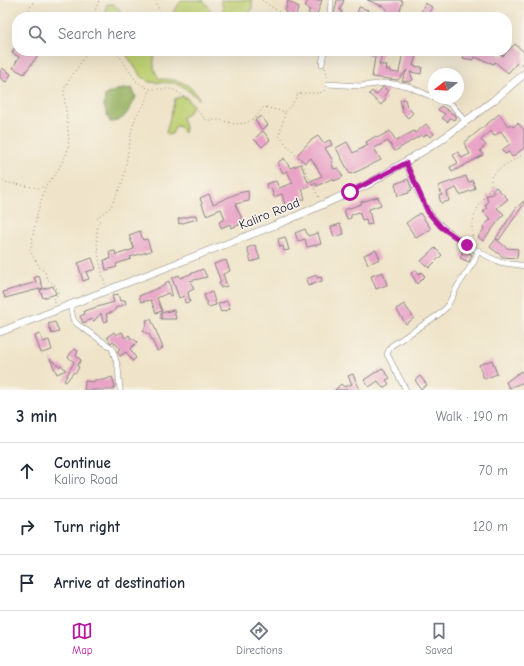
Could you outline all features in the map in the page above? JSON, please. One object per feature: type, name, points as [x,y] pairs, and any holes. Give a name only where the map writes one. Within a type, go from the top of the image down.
[{"type":"main road","name":"Kaliro Road","points":[[0,332],[106,289],[197,255],[367,185],[406,163],[466,122],[524,74]]},
{"type":"street","points":[[330,12],[331,0]]},
{"type":"street","points":[[322,64],[323,56]]},
{"type":"street","points":[[328,84],[360,86],[387,82],[408,86],[428,95]]},
{"type":"street","points":[[449,104],[452,105],[466,122]]},
{"type":"street","points":[[406,163],[428,212],[441,227],[472,247],[501,262],[524,266]]},
{"type":"street","points":[[406,390],[387,354],[391,346],[432,319],[446,307],[475,260],[478,250]]},
{"type":"street","points":[[70,304],[73,318],[77,324],[112,348],[118,368],[120,390]]},
{"type":"path","points":[[28,12],[34,0]]},
{"type":"path","points":[[95,12],[99,0]]},
{"type":"path","points":[[155,0],[160,12]]},
{"type":"path","points":[[262,0],[278,12]]},
{"type":"path","points":[[0,178],[4,182],[39,188],[46,185],[56,174],[67,153],[69,140],[64,100],[65,87],[85,56]]},
{"type":"path","points":[[119,56],[136,81],[149,89],[172,89],[181,94],[206,120],[220,120],[234,124],[246,123],[255,118],[264,107],[285,112]]},
{"type":"path","points":[[322,204],[301,161],[279,136],[280,127],[285,112],[293,103],[298,94],[307,92],[315,94],[323,92],[328,84]]},
{"type":"path","points":[[106,289],[100,270],[98,224],[100,221],[97,218],[111,207],[123,181],[132,129],[136,116],[144,105],[149,89]]},
{"type":"path","points":[[472,247],[472,224],[476,211],[492,187],[491,177],[500,168],[524,154]]},
{"type":"path","points":[[46,185],[37,214],[30,251],[40,268],[45,272],[47,278],[56,286],[58,294],[54,299],[57,309]]},
{"type":"green space","points":[[182,0],[203,0],[212,12],[173,12]]},
{"type":"green space","points":[[220,0],[252,0],[252,9],[250,12],[223,12],[223,7]]},
{"type":"green space","points":[[107,4],[113,4],[121,11],[106,12]]},
{"type":"green space","points":[[127,56],[155,56],[154,66],[160,79],[184,83],[200,100],[184,87],[174,83],[149,82],[140,75]]},
{"type":"green space","points":[[132,88],[136,97],[129,110],[120,120],[110,122],[104,106],[105,95],[117,90]]},
{"type":"green space","points":[[186,97],[193,105],[187,115],[182,117],[185,127],[184,133],[179,126],[175,127],[172,134],[168,135],[166,133],[175,99]]},
{"type":"building","points":[[308,0],[322,0],[318,12],[309,12],[310,10],[305,7]]},
{"type":"building","points":[[337,0],[344,0],[340,10],[342,12],[335,12]]},
{"type":"building","points":[[367,0],[403,1],[400,12],[386,12],[387,9],[385,9],[385,7]]},
{"type":"building","points":[[288,1],[299,7],[297,12],[285,12]]},
{"type":"building","points":[[425,3],[432,7],[430,12],[421,12]]},
{"type":"building","points":[[359,7],[368,10],[367,12],[358,12]]},
{"type":"building","points":[[515,44],[524,52],[524,61],[520,66],[517,63],[508,73],[495,62],[494,64],[474,57],[474,60],[463,58],[464,56],[512,56],[512,47]]},
{"type":"building","points":[[17,56],[38,56],[24,74],[13,68],[19,57]]},
{"type":"building","points":[[373,56],[382,56],[379,65],[387,65],[386,70],[399,73],[402,56],[416,56],[413,66],[422,67],[421,74],[410,72],[413,80],[408,82],[402,81],[407,70],[398,80],[372,77],[375,57]]},
{"type":"building","points":[[2,68],[11,74],[6,82],[0,78]]},
{"type":"building","points":[[383,87],[388,91],[384,96],[386,99],[381,105],[369,94],[372,91],[376,95]]},
{"type":"building","points":[[405,99],[407,107],[413,113],[408,118],[403,113],[400,100]]},
{"type":"building","points":[[441,106],[456,116],[454,120],[450,118],[448,122],[442,118],[445,114],[438,110]]},
{"type":"building","points":[[499,114],[508,126],[511,124],[513,127],[518,123],[524,130],[524,148],[512,157],[509,152],[505,154],[502,150],[510,144],[501,131],[494,136],[491,131],[481,140],[486,145],[480,150],[483,155],[452,172],[450,167],[458,163],[453,155],[458,152],[462,158],[470,154],[464,143]]},
{"type":"building","points":[[261,116],[268,125],[262,130],[255,120]]},
{"type":"building","points":[[426,124],[434,134],[430,137],[427,134],[423,137],[421,135],[395,151],[388,141],[374,148],[381,160],[350,174],[336,148],[347,142],[353,153],[368,145],[366,142],[376,136],[377,138],[390,131],[396,141],[414,131],[415,133]]},
{"type":"building","points":[[263,131],[270,140],[262,147],[254,139]]},
{"type":"building","points":[[318,136],[323,143],[330,140],[332,145],[325,148],[333,161],[331,162],[334,169],[338,168],[343,177],[334,181],[333,178],[317,186],[316,183],[302,189],[305,199],[285,206],[282,194],[274,197],[271,188],[268,189],[266,184],[276,181],[279,188],[293,183],[287,171],[283,173],[277,163],[284,158],[290,168],[301,164],[308,182],[322,176],[311,158],[305,163],[297,155],[310,141]]},
{"type":"building","points":[[466,176],[468,182],[473,181],[475,189],[460,195],[456,188],[447,192],[449,201],[441,203],[439,196],[442,195],[438,186]]},
{"type":"building","points":[[408,179],[412,190],[409,191],[409,193],[398,196],[395,184]]},
{"type":"building","points":[[496,187],[508,199],[497,208],[504,214],[483,241],[478,237],[484,229],[483,227],[491,219],[483,212],[487,208],[485,206],[488,202],[486,196],[494,193],[492,190]]},
{"type":"building","points":[[248,191],[249,201],[235,204],[244,223],[231,228],[230,224],[221,228],[219,222],[225,219],[221,209],[206,215],[200,198],[209,194],[213,204],[238,193]]},
{"type":"building","points":[[378,197],[381,205],[369,209],[372,224],[367,225],[366,219],[362,220],[359,212],[351,215],[351,218],[347,219],[344,210],[361,204],[361,202]]},
{"type":"building","points":[[524,201],[524,204],[499,240],[496,238],[516,208]]},
{"type":"building","points":[[420,213],[431,229],[416,238],[406,223]]},
{"type":"building","points":[[196,215],[197,219],[179,224],[178,219]]},
{"type":"building","points":[[340,224],[344,234],[334,237],[331,227]]},
{"type":"building","points":[[305,229],[308,236],[318,233],[321,244],[307,247],[305,239],[298,241],[295,233]]},
{"type":"building","points":[[140,231],[143,240],[147,239],[151,251],[130,257],[131,259],[116,264],[117,267],[106,270],[104,260],[111,259],[109,252],[115,251],[116,255],[134,249],[129,235]]},
{"type":"building","points":[[285,237],[289,250],[284,251],[283,246],[280,247],[278,239]]},
{"type":"building","points":[[496,239],[507,248],[518,249],[517,258],[503,257],[490,247]]},
{"type":"building","points":[[255,245],[260,259],[251,262],[247,248]]},
{"type":"building","points":[[435,248],[442,255],[429,268],[421,261]]},
{"type":"building","points":[[376,250],[380,259],[368,264],[364,255]]},
{"type":"building","points":[[464,250],[472,255],[469,262],[460,258]]},
{"type":"building","points":[[92,258],[96,269],[86,272],[89,279],[83,281],[78,263]]},
{"type":"building","points":[[226,260],[230,271],[223,274],[227,286],[221,288],[219,283],[221,282],[214,264]]},
{"type":"building","points":[[203,269],[207,277],[190,281],[194,289],[188,292],[190,302],[185,303],[184,296],[179,298],[172,278],[179,275],[180,278]]},
{"type":"building","points":[[416,270],[419,274],[421,272],[425,276],[417,284],[411,273]]},
{"type":"building","points":[[383,272],[387,285],[376,289],[371,276]]},
{"type":"building","points":[[317,275],[317,278],[321,277],[322,281],[308,286],[306,279]]},
{"type":"building","points":[[39,276],[43,288],[5,298],[3,292],[36,282],[34,278]]},
{"type":"building","points":[[169,281],[172,295],[170,296],[168,293],[157,298],[162,311],[156,313],[151,300],[141,302],[139,296],[165,285],[165,283]]},
{"type":"building","points":[[53,286],[56,294],[43,298],[40,290]]},
{"type":"building","points":[[212,292],[216,305],[208,307],[204,295]]},
{"type":"building","points":[[118,294],[120,301],[125,300],[126,304],[115,308],[115,311],[106,314],[108,321],[103,322],[101,313],[94,321],[92,319],[83,323],[80,316],[85,314],[84,311],[114,302],[112,296]]},
{"type":"building","points":[[227,301],[230,309],[221,312],[218,304]]},
{"type":"building","points":[[404,304],[414,318],[406,324],[396,309]]},
{"type":"building","points":[[174,310],[176,319],[161,319],[161,313]]},
{"type":"building","points":[[151,319],[163,348],[157,351],[149,334],[143,331],[147,323],[146,320]]},
{"type":"building","points":[[55,322],[59,332],[52,334],[48,324]]},
{"type":"building","points":[[114,332],[116,335],[122,332],[125,338],[129,335],[132,340],[133,338],[137,342],[130,349],[136,358],[132,361],[126,352],[120,356],[117,351],[120,349],[113,341],[111,343],[107,337]]},
{"type":"building","points":[[40,334],[43,342],[49,340],[52,350],[41,353],[35,336]]},
{"type":"building","points":[[74,349],[78,351],[76,356],[81,360],[77,366],[79,367],[76,373],[74,372],[66,382],[64,381],[74,362],[68,357]]},
{"type":"building","points":[[50,359],[60,367],[61,365],[66,370],[57,374]]},
{"type":"building","points":[[492,360],[497,374],[484,379],[479,365]]},
{"type":"building","points":[[382,368],[390,378],[386,380],[389,384],[383,388],[378,381],[369,387],[364,380]]},
{"type":"building","points":[[521,371],[524,376],[524,382],[509,388],[506,382]]},
{"type":"building","points":[[353,374],[360,390],[335,390],[341,384],[344,387],[352,384],[348,376]]},
{"type":"building","points":[[420,376],[427,385],[421,389],[415,380]]},
{"type":"building","points":[[112,377],[115,386],[113,390],[84,390],[85,381],[94,382],[94,380],[104,380]]},
{"type":"route","points":[[350,192],[367,185],[406,163],[428,212],[441,227],[467,245]]}]
